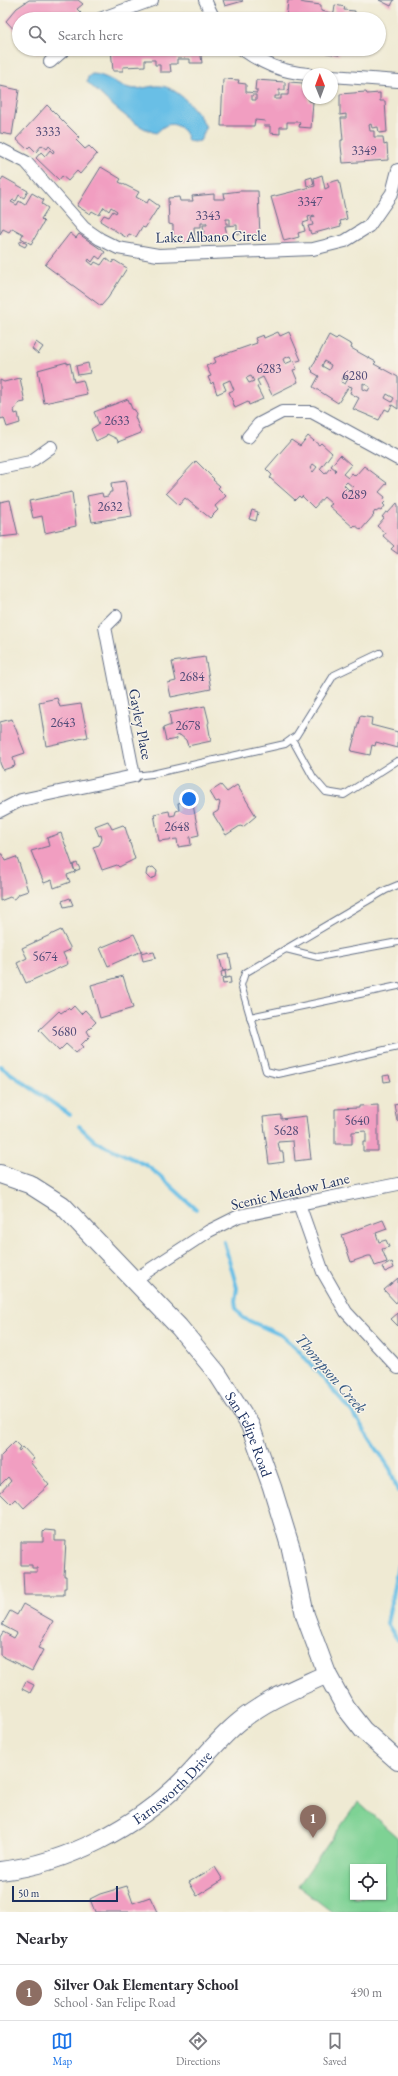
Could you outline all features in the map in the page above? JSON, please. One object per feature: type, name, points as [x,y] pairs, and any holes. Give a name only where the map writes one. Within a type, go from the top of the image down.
[{"type":"street","points":[[119,12],[152,0]]},
{"type":"street","points":[[205,0],[211,12]]},
{"type":"street","points":[[50,62],[57,56]]},
{"type":"street","points":[[252,56],[257,60],[287,73],[302,74]]},
{"type":"street","points":[[338,76],[398,81]]},
{"type":"street","name":"Lake Albano Circle","points":[[0,150],[26,162],[84,228],[100,239],[118,248],[158,255],[313,249],[345,241],[369,226],[392,193],[398,170]]},
{"type":"street","points":[[248,437],[259,424],[282,412],[312,412],[398,459]]},
{"type":"street","points":[[0,468],[30,462],[51,447]]},
{"type":"street","name":"Gayley Place","points":[[0,811],[20,800],[134,776],[105,627],[116,616]]},
{"type":"street","name":"San Felipe Road","points":[[0,1174],[29,1184],[62,1206],[179,1327],[217,1373],[250,1425],[272,1487],[289,1542],[305,1615],[327,1674],[345,1707],[363,1730],[398,1761]]},
{"type":"street","name":"Scenic Meadow Lane","points":[[134,1280],[209,1231],[239,1216],[398,1184]]},
{"type":"street","points":[[299,1204],[323,1272],[346,1312],[398,1368]]},
{"type":"street","name":"Farnsworth Drive","points":[[0,1871],[46,1861],[76,1850],[124,1827],[174,1789],[221,1738],[240,1721],[271,1701],[327,1674]]},
{"type":"lane","points":[[134,776],[152,774],[285,744],[292,739],[304,724],[334,675],[338,671],[380,653]]},
{"type":"lane","points":[[292,739],[313,777],[326,792],[344,795],[397,761]]},
{"type":"lane","points":[[398,886],[386,890],[245,972],[241,985],[266,1071],[278,1074],[398,1047]]},
{"type":"lane","points":[[286,949],[318,957],[398,942]]},
{"type":"lane","points":[[250,1017],[398,986]]},
{"type":"green space","points":[[358,1802],[398,1838],[398,1912],[332,1912],[298,1886]]},
{"type":"water","points":[[92,74],[97,74],[120,85],[133,89],[160,86],[174,90],[187,101],[203,122],[206,128],[200,141],[188,141],[181,128],[175,125],[171,124],[163,127],[156,133],[138,125],[87,82],[88,77]]},
{"type":"building","points":[[29,0],[78,0],[83,4],[77,9],[80,12],[14,12]]},
{"type":"building","points":[[223,0],[242,0],[243,1],[225,6]]},
{"type":"building","points":[[301,0],[301,2],[305,3],[321,5],[321,11],[326,12],[287,12],[288,1]]},
{"type":"building","points":[[379,0],[394,0],[391,6]]},
{"type":"building","points":[[335,5],[345,7],[344,10],[355,11],[334,12]]},
{"type":"building","points":[[12,14],[12,27],[6,21]]},
{"type":"building","points":[[112,56],[201,56],[202,63],[190,63],[190,59],[177,59],[177,64],[170,64],[171,72],[160,72],[160,65],[155,65],[155,60],[145,60],[145,66],[123,67],[123,71],[113,71]]},
{"type":"building","points":[[223,79],[239,80],[238,83],[246,84],[246,92],[257,93],[257,90],[255,90],[256,80],[285,82],[285,90],[279,90],[279,96],[275,96],[275,99],[281,99],[281,95],[288,95],[289,82],[302,83],[302,104],[313,104],[311,128],[299,127],[300,122],[287,122],[287,127],[280,127],[280,134],[270,133],[270,126],[264,126],[265,121],[255,120],[254,126],[221,126]],"holes":[[[252,95],[256,95],[256,100],[252,100]]]},
{"type":"building","points":[[0,86],[19,90],[12,135],[0,133]]},
{"type":"building","points":[[366,92],[367,94],[380,93],[380,101],[385,101],[387,132],[379,133],[378,127],[372,128],[371,124],[369,125],[370,131],[374,131],[374,137],[383,137],[384,145],[387,144],[388,160],[343,163],[341,146],[341,140],[343,140],[341,118],[346,118],[346,114],[340,115],[340,94]]},
{"type":"building","points":[[47,105],[79,137],[76,140],[85,149],[89,146],[97,154],[80,174],[77,171],[68,181],[62,176],[59,180],[36,158],[41,152],[45,156],[50,150],[53,153],[54,151],[49,146],[47,149],[42,145],[36,152],[30,146],[27,149],[16,139]]},
{"type":"building","points":[[101,167],[121,179],[119,182],[139,192],[136,197],[147,203],[149,199],[159,206],[145,228],[142,227],[136,237],[129,234],[127,238],[100,221],[104,215],[109,217],[113,211],[116,213],[117,211],[111,207],[109,211],[104,207],[99,215],[92,211],[90,214],[77,206]]},
{"type":"building","points":[[322,175],[325,189],[329,187],[327,183],[339,180],[347,219],[340,221],[341,226],[311,234],[308,226],[313,225],[311,218],[315,217],[314,215],[308,217],[309,221],[303,223],[305,231],[298,233],[299,237],[284,241],[271,197],[315,186],[314,178]]},
{"type":"building","points":[[3,177],[28,191],[24,198],[19,195],[16,201],[13,200],[11,202],[17,205],[19,201],[25,205],[32,193],[44,200],[42,204],[48,208],[41,219],[44,222],[31,244],[21,238],[23,234],[12,228],[9,232],[3,229],[0,234],[0,182]]},
{"type":"building","points":[[312,177],[314,184],[307,186],[306,179]]},
{"type":"building","points":[[258,191],[260,236],[246,237],[245,234],[237,234],[237,225],[225,226],[228,239],[199,241],[199,232],[204,232],[203,225],[207,225],[207,223],[201,223],[201,227],[194,227],[195,241],[181,242],[181,237],[173,238],[173,225],[169,224],[168,198],[179,197],[180,201],[193,201],[192,196],[214,194],[214,199],[225,199],[224,193]],"holes":[[[226,219],[230,219],[230,224],[226,224]]]},
{"type":"building","points":[[70,233],[76,238],[79,234],[105,252],[100,259],[96,256],[92,262],[89,259],[88,261],[93,265],[95,262],[101,265],[106,258],[112,263],[114,260],[127,268],[108,298],[101,306],[45,265]]},
{"type":"building","points":[[21,240],[27,244],[25,247],[19,244]]},
{"type":"building","points":[[278,332],[280,336],[289,332],[301,360],[294,362],[297,369],[293,370],[298,382],[272,395],[263,377],[257,380],[260,386],[257,387],[263,399],[249,405],[248,402],[235,408],[229,392],[234,390],[230,380],[223,383],[226,390],[217,394],[213,382],[211,384],[208,377],[211,376],[206,366],[216,362],[214,358],[257,343],[255,338],[263,335],[264,338]],"holes":[[[290,356],[292,361],[285,364],[283,359]],[[251,376],[254,381],[249,383],[246,378]]]},
{"type":"building","points":[[329,335],[336,339],[338,337],[352,345],[351,348],[376,362],[374,364],[398,377],[398,409],[392,405],[389,411],[385,409],[379,420],[353,409],[359,398],[350,393],[352,387],[349,386],[338,403],[313,387],[319,376],[312,372],[313,371],[311,369]],"holes":[[[324,361],[331,365],[329,370],[322,366]],[[344,376],[348,379],[345,384],[341,382]],[[363,383],[370,387],[368,391],[363,389]],[[387,394],[394,398],[392,402],[385,398]]]},
{"type":"building","points":[[36,342],[43,347],[38,354],[32,349]]},
{"type":"building","points":[[67,362],[67,364],[70,363],[74,382],[83,380],[87,394],[44,403],[38,370]]},
{"type":"building","points":[[88,363],[90,373],[78,375],[76,366]]},
{"type":"building","points":[[20,378],[25,402],[19,403],[14,410],[15,414],[18,413],[20,423],[7,427],[4,418],[0,419],[0,380],[4,382]]},
{"type":"building","points":[[128,399],[132,409],[135,410],[135,417],[141,433],[118,442],[117,439],[107,434],[96,441],[91,429],[99,424],[94,412]]},
{"type":"building","points":[[308,436],[319,445],[321,443],[332,453],[320,469],[325,474],[330,468],[334,472],[336,470],[331,466],[340,455],[351,465],[343,474],[348,478],[352,473],[355,476],[364,466],[387,483],[379,492],[385,497],[384,499],[386,501],[383,504],[385,506],[381,511],[375,511],[373,514],[374,515],[361,530],[355,525],[353,527],[329,506],[332,504],[324,497],[314,508],[302,496],[301,498],[299,496],[295,500],[270,478],[272,475],[266,469],[291,440],[300,446]],"holes":[[[313,464],[317,467],[313,472],[310,468]],[[347,482],[353,487],[350,491],[344,485]]]},
{"type":"building","points":[[196,461],[220,486],[218,488],[226,496],[215,506],[218,510],[210,518],[185,498],[179,505],[166,493]]},
{"type":"building","points":[[125,481],[132,516],[92,522],[87,496],[102,493],[103,497],[108,496],[110,492],[112,492],[111,483]]},
{"type":"building","points":[[72,492],[76,526],[45,533],[42,516],[33,518],[29,501]]},
{"type":"building","points":[[10,500],[18,535],[0,537],[0,502]]},
{"type":"building","points":[[397,503],[398,554],[391,549],[394,546],[383,536],[385,533],[377,526],[384,518],[382,517],[386,512],[388,513]]},
{"type":"building","points":[[252,510],[258,512],[256,521],[249,519]]},
{"type":"building","points":[[205,657],[211,689],[171,697],[168,683],[176,681],[172,662]]},
{"type":"building","points":[[57,698],[60,707],[81,704],[88,737],[46,746],[39,702]]},
{"type":"building","points":[[205,706],[209,722],[208,724],[211,741],[188,746],[186,740],[180,735],[176,736],[177,739],[166,741],[163,728],[171,725],[169,713]]},
{"type":"building","points":[[360,716],[372,718],[371,725],[398,732],[398,748],[376,742],[375,746],[372,745],[370,755],[351,751]]},
{"type":"building","points":[[12,719],[25,753],[13,757],[15,766],[3,770],[0,763],[0,722]]},
{"type":"building","points":[[221,785],[227,792],[237,785],[256,816],[243,827],[240,826],[226,835],[213,814],[218,811],[220,803],[219,801],[216,802],[210,792]]},
{"type":"building","points":[[192,800],[199,835],[190,837],[191,845],[178,847],[177,839],[159,841],[154,814],[169,811],[170,816],[175,815],[176,811],[179,810],[178,803]]},
{"type":"building","points":[[108,821],[112,829],[123,825],[125,827],[135,859],[119,867],[117,865],[102,870],[93,847],[99,845],[102,839],[101,835],[99,836],[95,826]]},
{"type":"building","points":[[61,833],[75,872],[67,875],[70,882],[54,888],[52,880],[44,883],[31,851],[49,846],[47,838]]},
{"type":"building","points":[[0,854],[2,854],[5,861],[16,857],[28,891],[19,894],[13,899],[10,897],[0,901]]},
{"type":"building","points":[[77,863],[80,869],[75,871],[73,865]]},
{"type":"building","points":[[153,867],[157,871],[156,877],[150,879],[146,875],[147,869]]},
{"type":"building","points":[[70,898],[73,905],[64,907],[62,901]]},
{"type":"building","points":[[61,930],[70,947],[70,950],[63,953],[68,964],[26,983],[17,963],[27,958],[22,948]]},
{"type":"building","points":[[134,934],[142,951],[108,966],[100,948]]},
{"type":"building","points":[[148,951],[149,953],[154,952],[156,958],[143,961],[141,953]]},
{"type":"building","points":[[229,954],[232,969],[223,971],[219,956]]},
{"type":"building","points":[[225,971],[226,977],[222,978],[221,972]]},
{"type":"building","points":[[123,976],[133,1008],[100,1018],[91,985]]},
{"type":"building","points":[[230,977],[231,983],[223,984],[222,979]]},
{"type":"building","points":[[74,1006],[81,1014],[85,1010],[96,1022],[87,1031],[90,1036],[81,1045],[83,1047],[76,1053],[66,1044],[59,1051],[39,1030],[59,1011],[61,1013],[68,1008],[70,1010]]},
{"type":"building","points":[[389,1075],[391,1081],[384,1082],[383,1076]]},
{"type":"building","points":[[398,1103],[398,1121],[397,1121],[394,1104]]},
{"type":"building","points":[[378,1105],[378,1151],[363,1151],[363,1142],[366,1142],[366,1131],[352,1132],[352,1144],[335,1144],[335,1109],[359,1108],[359,1106]]},
{"type":"building","points":[[281,1115],[281,1119],[306,1116],[311,1159],[295,1161],[293,1141],[278,1142],[280,1152],[283,1152],[284,1162],[269,1164],[263,1117]]},
{"type":"building","points":[[383,1220],[387,1229],[376,1233],[379,1242],[386,1240],[389,1247],[382,1249],[387,1262],[375,1266],[371,1256],[368,1256],[351,1262],[342,1235]]},
{"type":"building","points":[[392,1262],[394,1268],[385,1272],[382,1267]]},
{"type":"building","points":[[398,1278],[398,1300],[396,1303],[384,1290]]},
{"type":"building","points":[[398,1313],[398,1326],[391,1319]]},
{"type":"building","points":[[15,1441],[21,1447],[18,1449],[19,1451],[23,1447],[34,1459],[30,1462],[49,1485],[24,1508],[16,1499],[11,1504],[0,1493],[11,1481],[8,1477],[0,1485],[0,1456]]},
{"type":"building","points":[[45,1530],[55,1531],[55,1541],[66,1541],[64,1576],[66,1576],[66,1588],[64,1588],[64,1595],[24,1595],[23,1572],[37,1572],[37,1568],[32,1568],[32,1565],[21,1565],[21,1542],[43,1542],[43,1532]]},
{"type":"building","points":[[23,1604],[53,1621],[38,1648],[43,1650],[32,1671],[0,1655],[0,1637],[3,1632],[14,1638],[17,1633],[2,1625],[10,1611],[17,1615]]},
{"type":"building","points":[[26,1681],[34,1685],[30,1693],[22,1689]]},
{"type":"building","points":[[215,1867],[223,1880],[197,1896],[189,1882]]},
{"type":"building","points":[[127,1886],[133,1903],[150,1897],[157,1912],[95,1912],[90,1899],[100,1894]]},
{"type":"waterway","name":"Thompson Creek","points":[[0,1066],[70,1115]]},
{"type":"waterway","name":"Thompson Creek","points":[[79,1126],[95,1141],[146,1165],[196,1209]]},
{"type":"waterway","name":"Thompson Creek","points":[[224,1242],[237,1288],[235,1301],[236,1308],[243,1318],[281,1335],[300,1352],[353,1413],[390,1469],[398,1491]]},
{"type":"waterway","name":"Thompson Creek","points":[[398,1565],[387,1624],[398,1640]]},
{"type":"place","name":"Silver Oak Elementary School","points":[[313,1838]]}]
